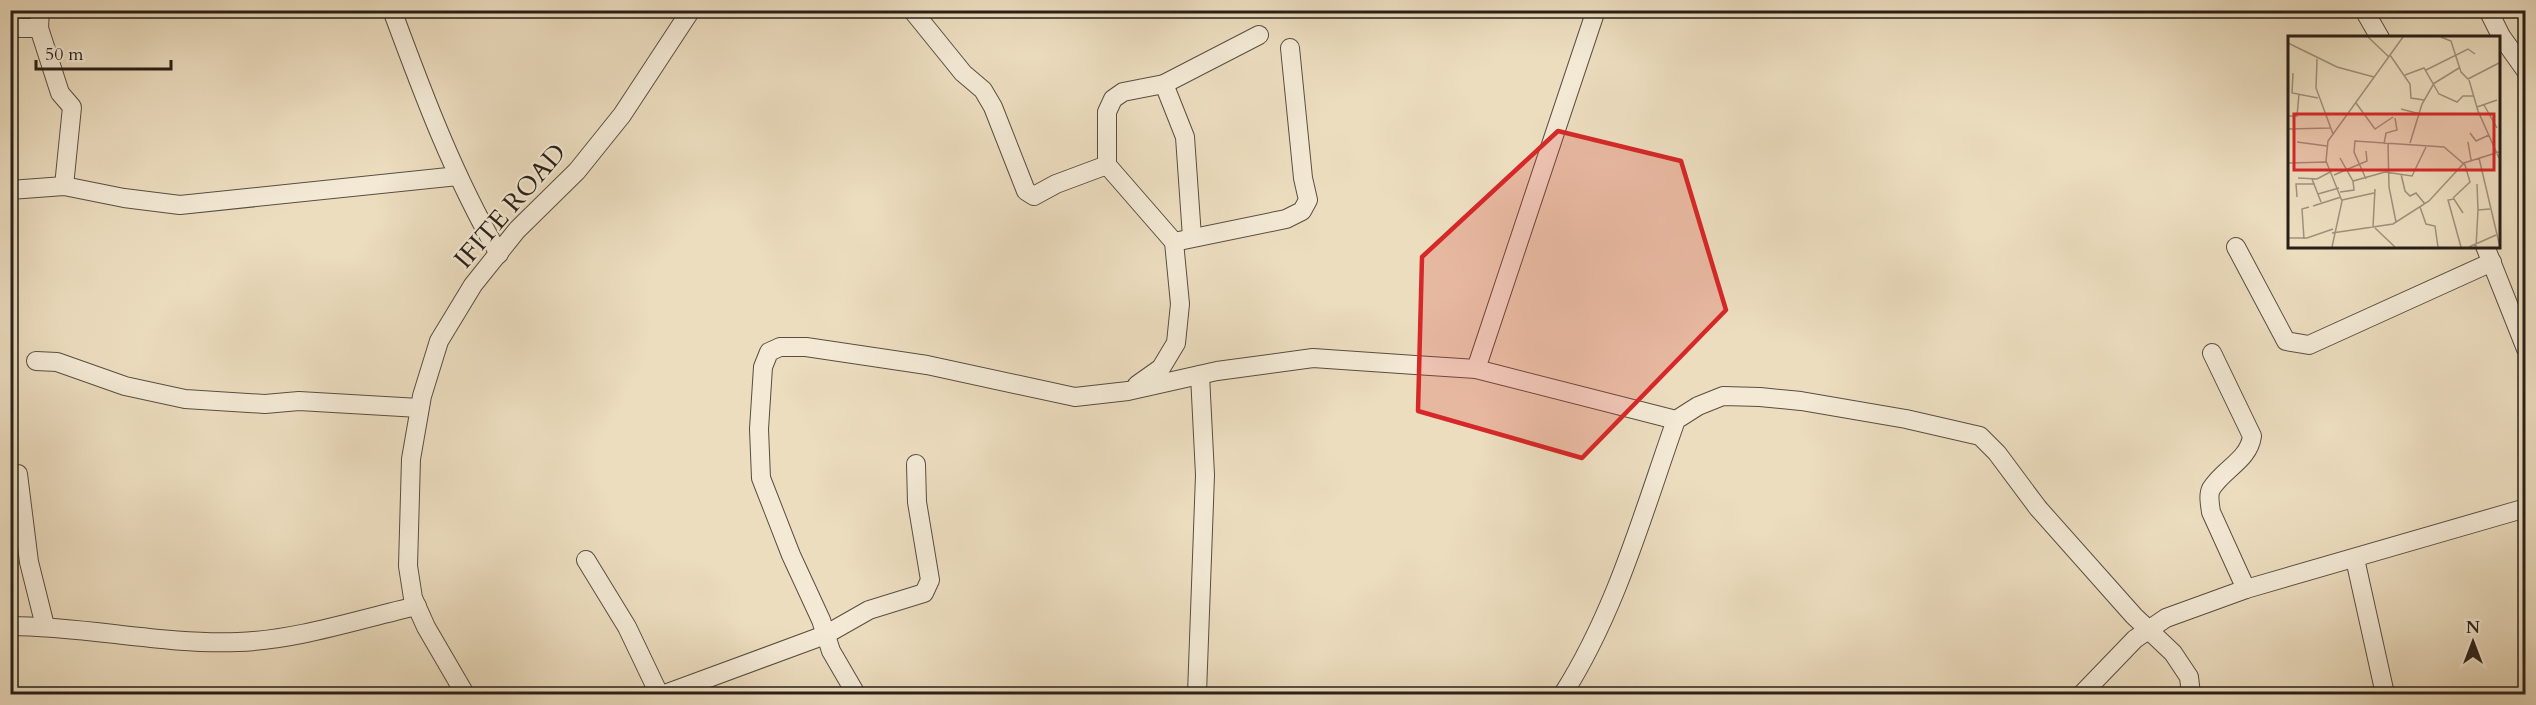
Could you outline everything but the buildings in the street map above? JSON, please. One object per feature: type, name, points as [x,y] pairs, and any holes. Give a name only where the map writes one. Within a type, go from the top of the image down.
[{"type":"street","points":[[392,10],[444,145],[475,213],[498,254]]},
{"type":"street","name":"IFITE ROAD","points":[[465,694],[426,627],[417,606],[408,566],[411,459],[419,408],[439,341],[473,285],[517,230],[577,171],[622,115],[691,10]]},
{"type":"street","points":[[912,10],[963,73],[983,90],[993,108],[1026,191],[1034,196],[1056,184],[1107,165]]},
{"type":"street","points":[[1476,369],[1596,10]]},
{"type":"street","points":[[2364,10],[2379,36]]},
{"type":"street","points":[[2488,10],[2501,36],[2526,71]]},
{"type":"street","points":[[10,28],[40,19],[60,93],[72,108],[64,186]]},
{"type":"street","points":[[1128,391],[1161,368],[1176,343],[1180,304],[1173,242],[1107,165],[1107,112],[1113,99],[1123,92],[1164,84],[1258,35]]},
{"type":"street","points":[[1173,242],[1286,219],[1302,212],[1308,200],[1302,178],[1290,48]]},
{"type":"street","points":[[1164,84],[1185,137],[1192,237]]},
{"type":"street","points":[[10,190],[64,186],[124,198],[180,205],[458,176]]},
{"type":"street","points":[[2236,247],[2277,320],[2286,341],[2309,345],[2489,254],[2526,349]]},
{"type":"street","points":[[856,694],[831,651],[761,478],[759,429],[763,367],[769,352],[780,347],[806,347],[927,365],[1075,397],[1128,391],[1200,375],[1313,358],[1476,369],[1676,420]]},
{"type":"street","points":[[2212,353],[2252,436],[2251,447],[2210,490],[2209,501],[2211,512],[2246,589]]},
{"type":"street","points":[[36,361],[57,362],[125,386],[185,399],[265,404],[299,401],[419,408]]},
{"type":"street","points":[[1197,694],[1205,475],[1200,375]]},
{"type":"street","points":[[1563,694],[1577,673],[1614,594],[1676,420],[1698,406],[1723,396],[1801,401],[1894,417],[1980,436],[2038,508],[2148,631],[2173,653],[2189,677],[2191,694]]},
{"type":"street","points":[[665,694],[825,635],[869,610],[924,592],[930,580],[917,502],[915,464]]},
{"type":"street","points":[[18,474],[29,562],[45,626]]},
{"type":"street","points":[[2082,694],[2135,639],[2166,618],[2246,589],[2526,508]]},
{"type":"street","points":[[2355,559],[2385,694]]},
{"type":"street","points":[[586,560],[627,627],[659,694]]},
{"type":"street","points":[[10,626],[45,626],[156,638],[239,642],[300,633],[417,606]]},
{"type":"highlighted area","points":[[1558,131],[1681,161],[1726,310],[1582,458],[1418,411],[1422,257]]}]
